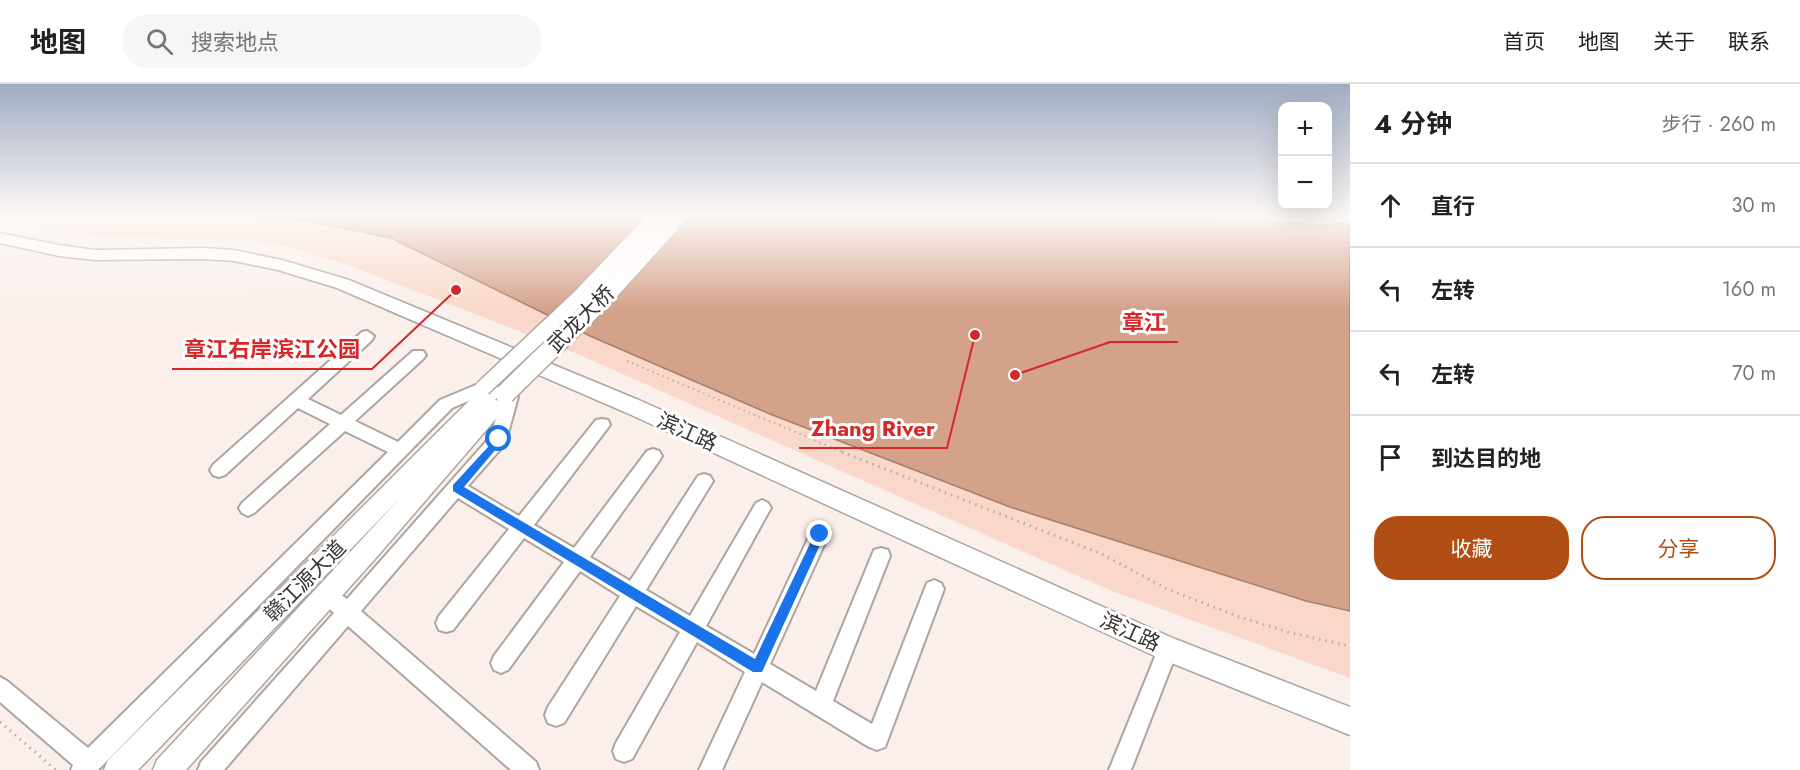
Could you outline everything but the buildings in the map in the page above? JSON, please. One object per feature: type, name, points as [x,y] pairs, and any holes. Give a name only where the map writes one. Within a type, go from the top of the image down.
[{"type":"main road","name":"滨江路","points":[[41,247],[92,255],[221,254],[275,264],[343,284],[634,407],[1168,649],[1350,721]]},
{"type":"main road","name":"滨江路","points":[[91,247],[224,248],[271,255],[314,265],[389,294],[657,408],[1170,635],[1350,706]]},
{"type":"main road","name":"武龙大桥","points":[[497,392],[636,247]]},
{"type":"main road","name":"武龙大桥","points":[[497,392],[598,303],[649,247]]},
{"type":"main road","name":"赣江源大道","points":[[167,770],[328,595],[497,392]]},
{"type":"main road","name":"赣江源大道","points":[[118,770],[497,392]]},
{"type":"street","points":[[209,770],[349,613],[499,439],[497,392],[580,297],[628,247]]},
{"type":"street","points":[[0,688],[85,767],[446,404],[497,392],[605,304],[656,247]]},
{"type":"street","points":[[219,470],[367,336]]},
{"type":"street","points":[[248,508],[418,355]]},
{"type":"street","points":[[297,401],[400,450]]},
{"type":"street","points":[[446,623],[602,425]]},
{"type":"street","points":[[501,663],[653,456]]},
{"type":"street","points":[[556,715],[704,481]]},
{"type":"street","points":[[457,488],[877,739],[934,589]]},
{"type":"street","points":[[624,752],[762,508]]},
{"type":"street","points":[[710,770],[820,534]]},
{"type":"street","points":[[821,705],[881,555]]},
{"type":"street","points":[[328,595],[528,770]]},
{"type":"street","points":[[1120,770],[1168,649]]},
{"type":"path","points":[[627,361],[868,463],[1102,554],[1177,593],[1237,616],[1291,633],[1350,645]]},
{"type":"path","points":[[0,722],[56,770]]},
{"type":"shaded area","points":[[288,247],[409,247],[590,336],[770,414],[1010,507],[1306,601],[1350,611],[1350,678],[1112,591],[573,352],[351,266]]},
{"type":"shaded area","points":[[409,247],[1350,247],[1350,611],[1306,601],[1010,507],[770,414],[590,336]]},
{"type":"place","name":"章江右岸滨江公园","points":[[456,290]]},
{"type":"place","name":"Zhang River","points":[[975,335]]},
{"type":"place","name":"章江","points":[[1015,375]]},
{"type":"route","points":[[499,439],[457,488],[758,668],[820,534]]}]
